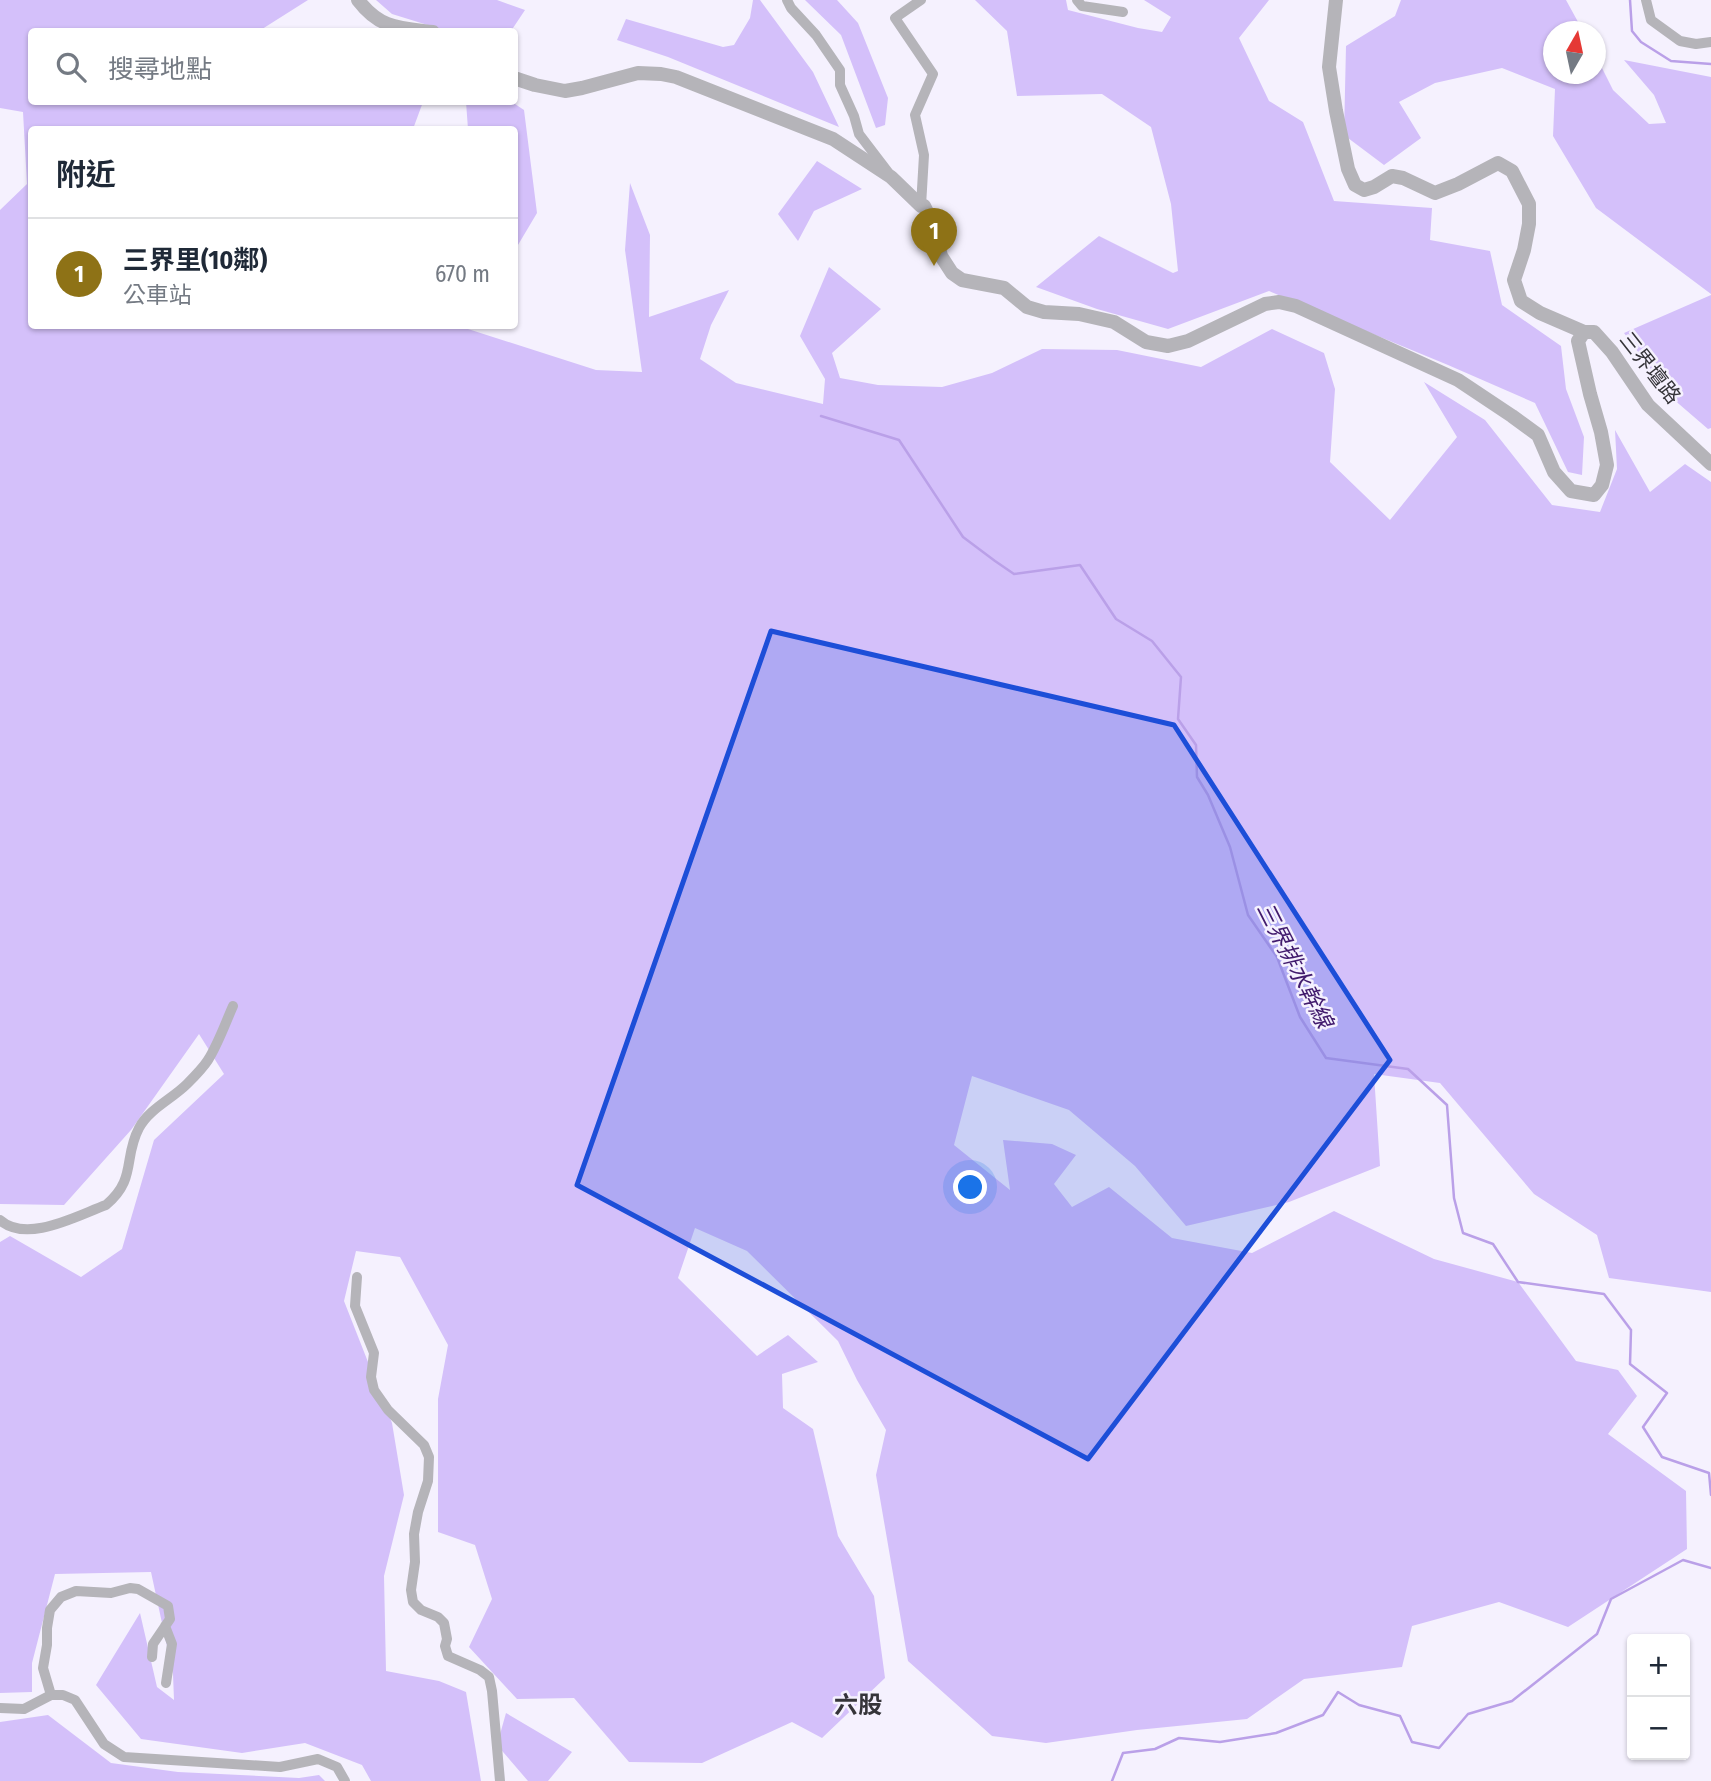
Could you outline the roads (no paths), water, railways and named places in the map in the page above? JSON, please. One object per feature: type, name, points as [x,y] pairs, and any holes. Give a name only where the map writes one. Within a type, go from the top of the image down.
[{"type":"street","points":[[358,0],[378,21],[404,28]]},
{"type":"street","points":[[786,0],[816,35],[840,70],[840,85],[859,134],[891,177],[924,206],[933,225],[941,256],[952,273],[962,279],[1004,288],[1027,307],[1114,322],[1146,342],[1168,346],[1188,341],[1265,304],[1279,302],[1296,306],[1458,380],[1538,435],[1554,472],[1571,492],[1594,495],[1602,485],[1607,466],[1578,341],[1584,332]]},
{"type":"street","points":[[921,0],[895,18],[933,75],[915,116],[924,155],[921,206]]},
{"type":"street","points":[[1077,0],[1082,6],[1123,12]]},
{"type":"street","name":"三界壇路","points":[[1336,0],[1329,67],[1341,141],[1355,185],[1364,190],[1392,176],[1436,193],[1498,163],[1512,171],[1529,204],[1530,224],[1514,281],[1521,302],[1539,313],[1584,332],[1594,332],[1648,405],[1711,464]]},
{"type":"street","points":[[1646,0],[1651,20],[1681,41],[1696,44],[1711,42]]},
{"type":"street","points":[[518,79],[565,91],[638,73],[677,77],[833,139],[891,177]]},
{"type":"street","points":[[0,1220],[4,1224],[28,1230],[46,1227],[106,1205],[114,1198],[128,1175],[132,1144],[140,1126],[147,1117],[186,1086],[208,1060],[233,1006]]},
{"type":"street","points":[[358,1277],[355,1306],[374,1353],[371,1377],[374,1390],[388,1410],[424,1446],[429,1457],[428,1481],[414,1534],[415,1562],[411,1590],[413,1602],[421,1610],[439,1617],[444,1623],[447,1639],[444,1646],[448,1656],[480,1670],[489,1677],[500,1781]]},
{"type":"street","points":[[51,1695],[43,1668],[50,1610],[61,1597],[76,1591],[111,1593],[138,1589],[168,1606],[170,1619],[153,1644],[152,1657]]},
{"type":"street","points":[[165,1626],[172,1644],[166,1682]]},
{"type":"street","points":[[0,1708],[24,1709],[51,1695],[63,1695],[75,1700],[104,1744],[124,1757],[280,1767],[318,1759],[337,1766],[345,1781]]},
{"type":"waterway","points":[[1630,0],[1632,31],[1641,42],[1671,61],[1711,64]]},
{"type":"waterway","name":"三界排水幹線","points":[[821,416],[899,440],[963,537],[1014,574],[1080,565],[1116,619],[1152,641],[1181,677],[1178,719],[1196,745],[1197,777],[1208,795],[1230,847],[1248,915],[1277,957],[1300,1017],[1326,1058],[1408,1069],[1447,1105],[1454,1198],[1463,1233],[1493,1244],[1518,1282],[1604,1294],[1631,1330],[1630,1364],[1667,1393],[1643,1427],[1662,1457],[1709,1473],[1711,1495]]},
{"type":"waterway","points":[[1112,1781],[1123,1753],[1155,1749],[1179,1738],[1220,1742],[1276,1733],[1323,1715],[1338,1692],[1359,1705],[1400,1716],[1412,1742],[1439,1748],[1468,1714],[1512,1701],[1597,1634],[1611,1599],[1683,1560],[1711,1568]]},
{"type":"place","name":"三界里(10鄰)","points":[[934,266]]},
{"type":"district","name":"六股","points":[[858,1705]]}]
